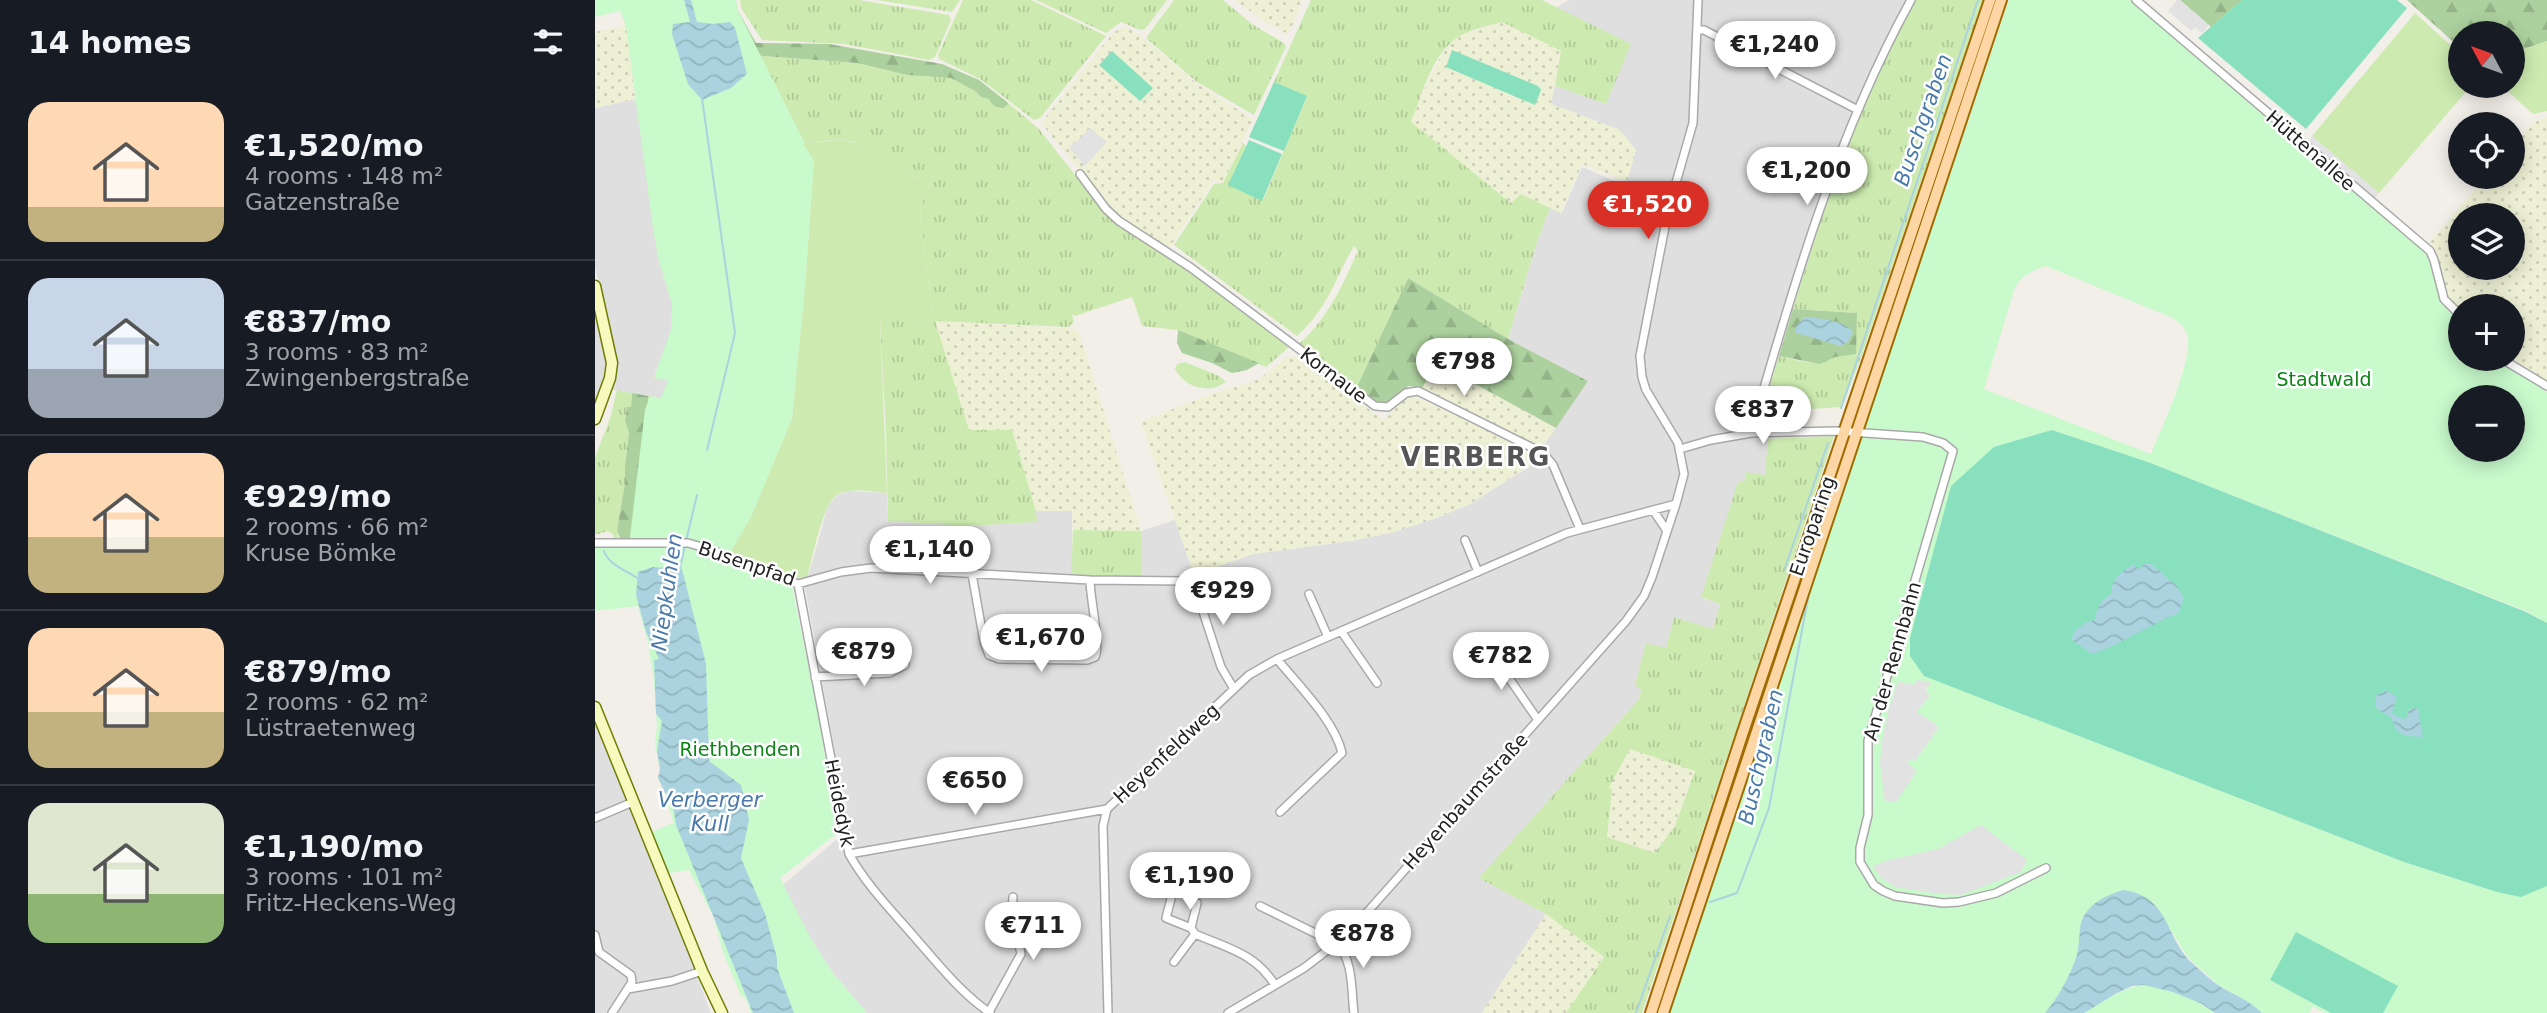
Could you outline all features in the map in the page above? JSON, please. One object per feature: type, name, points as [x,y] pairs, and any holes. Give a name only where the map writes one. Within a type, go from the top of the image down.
[{"type":"main road","name":"Europaring","points":[[1663,1013],[1990,0]]},
{"type":"main road","name":"Europaring","points":[[1651,1013],[1746,722],[2001,0]]},
{"type":"main road","points":[[595,286],[612,368],[595,419]]},
{"type":"main road","points":[[595,707],[702,971],[722,1013]]},
{"type":"street","points":[[1697,0],[1693,123],[1668,211],[1640,356],[1646,390],[1680,449],[1751,433],[1850,433]]},
{"type":"street","points":[[1751,433],[1840,153],[1881,55],[1911,0]]},
{"type":"street","name":"Hüttenallee","points":[[2136,0],[2430,251],[2444,299],[2448,303]]},
{"type":"street","points":[[1697,30],[1704,30],[1858,110]]},
{"type":"street","name":"Kornaue","points":[[1080,174],[1106,209],[1119,221],[1190,267],[1375,406],[1388,407],[1406,393],[1417,391],[1543,453],[1553,465],[1580,528]]},
{"type":"street","points":[[2522,371],[2547,386]]},
{"type":"street","name":"An der Rennbahn","points":[[1850,433],[1923,437],[1948,446],[1953,451],[1868,741],[1868,815],[1860,848],[1860,862],[1874,886],[1883,891],[1895,896],[1943,903],[1996,893],[2046,868]]},
{"type":"street","name":"Heyenbaumstraße","points":[[1228,1013],[1336,944],[1639,604],[1652,577],[1676,504],[1683,474],[1680,449]]},
{"type":"street","name":"Heyenfeldweg","points":[[1108,1013],[1103,826],[1107,809],[1249,675],[1277,659],[1580,528],[1676,504]]},
{"type":"street","points":[[1653,510],[1667,531]]},
{"type":"street","points":[[1465,540],[1478,572]]},
{"type":"street","name":"Busenpfad","points":[[595,543],[686,542],[798,584],[864,568],[1090,580],[1182,581],[1190,583],[1197,593],[1221,667],[1234,689]]},
{"type":"street","points":[[972,575],[984,642],[989,655],[999,659],[1087,660],[1095,657],[1098,646],[1090,580]]},
{"type":"street","name":"Heidedyk","points":[[798,584],[849,854],[871,887],[956,985],[990,1013]]},
{"type":"street","points":[[1309,594],[1328,637]]},
{"type":"street","points":[[1341,631],[1377,684]]},
{"type":"street","name":"Heyenbaumstraße","points":[[1492,649],[1497,661],[1538,720]]},
{"type":"street","points":[[1277,659],[1330,726],[1339,740],[1342,753],[1280,812]]},
{"type":"street","points":[[815,677],[890,673],[905,665]]},
{"type":"street","points":[[595,818],[633,803]]},
{"type":"street","points":[[849,854],[1107,809]]},
{"type":"street","points":[[1173,891],[1166,918],[1249,956],[1265,969],[1275,985]]},
{"type":"street","points":[[990,1013],[1021,954],[1013,897]]},
{"type":"street","points":[[1174,962],[1193,931],[1197,903]]},
{"type":"street","points":[[1260,905],[1336,944],[1346,955],[1354,1013]]},
{"type":"street","points":[[595,941],[599,952],[631,975],[632,982],[612,1013]]},
{"type":"street","points":[[628,989],[671,981],[702,971]]},
{"type":"shaded area","points":[[1569,0],[1915,0],[1879,67],[1822,217],[1752,438],[1768,439],[1765,475],[1745,473],[1746,480],[1702,598],[1720,604],[1713,629],[1666,648],[1641,690],[1640,698],[1480,878],[1546,914],[1482,1013],[867,1013],[832,972],[783,885],[849,829],[805,587],[828,506],[837,495],[849,491],[887,493],[888,521],[967,526],[1036,522],[1036,511],[1072,511],[1072,576],[1140,575],[1141,531],[1175,520],[1194,575],[1253,554],[1351,541],[1394,532],[1436,518],[1468,505],[1551,453],[1541,449],[1588,381],[1508,339],[1550,208],[1562,213],[1582,167],[1666,203],[1667,197],[1627,181],[1636,150],[1620,130],[1551,104],[1555,86],[1606,104],[1557,7]]},
{"type":"shaded area","points":[[2177,0],[2209,25],[2202,33],[2195,27],[2191,31],[2168,11]]},
{"type":"shaded area","points":[[635,99],[659,261],[672,303],[671,330],[654,377],[668,380],[661,399],[609,389],[614,358],[595,266],[595,108]]},
{"type":"shaded area","points":[[1090,128],[1107,142],[1085,166],[1069,148]]},
{"type":"shaded area","points":[[2312,136],[2379,193],[2373,200],[2307,143]]},
{"type":"shaded area","points":[[595,307],[607,367],[595,405]]},
{"type":"shaded area","points":[[1918,680],[1931,682],[1925,691],[1930,695],[1917,712],[1939,727],[1915,761],[1911,758],[1907,763],[1917,771],[1896,802],[1885,802],[1880,763],[1889,708],[1898,682],[1914,685]]},
{"type":"shaded area","points":[[595,723],[693,966],[711,1013],[595,1013]]},
{"type":"shaded area","points":[[1981,825],[2027,860],[2021,872],[1961,895],[1895,887],[1880,877],[1873,866],[1938,849]]},
{"type":"green space","name":"Riethbenden","points":[[595,0],[736,0],[737,9],[814,161],[792,419],[751,517],[731,553],[790,577],[818,713],[837,833],[780,878],[810,937],[832,972],[867,1013],[751,1013],[723,952],[714,918],[689,870],[669,873],[651,832],[674,823],[665,796],[655,744],[657,727],[654,681],[648,643],[638,606],[595,611],[595,545],[629,545],[645,410],[650,396],[661,398],[668,380],[654,378],[671,330],[672,304],[659,261],[653,228],[626,25],[620,11],[595,17]]},
{"type":"green space","points":[[736,0],[737,9],[756,43],[829,44],[942,64],[979,80],[1008,104],[1004,108],[997,107],[989,99],[981,97],[951,78],[907,75],[857,63],[761,56],[735,28]]},
{"type":"green space","points":[[740,0],[859,0],[949,15],[951,20],[935,57],[929,60],[844,44],[762,40],[741,8]]},
{"type":"green space","points":[[877,0],[960,0],[952,12]]},
{"type":"green space","points":[[963,0],[1031,0],[1106,36],[1040,118],[1034,120],[980,79],[939,59],[938,55]]},
{"type":"green space","points":[[1036,0],[1167,0],[1145,29],[1140,30],[1121,22],[1106,33]]},
{"type":"green space","points":[[1174,0],[1223,0],[1252,24],[1284,43],[1286,47],[1254,115],[1197,82],[1147,39]]},
{"type":"green space","points":[[1235,0],[1301,0],[1295,20],[1286,33],[1262,20]]},
{"type":"green space","points":[[1311,0],[1542,0],[1631,44],[1606,104],[1555,86],[1561,51],[1502,22],[1470,31],[1450,43],[1435,63],[1424,87],[1411,122],[1511,203],[1521,194],[1550,208],[1508,339],[1408,278],[1356,389],[1299,344],[1333,301],[1358,251],[1354,246],[1324,304],[1297,336],[1174,245],[1214,184],[1223,183],[1243,143],[1246,146],[1229,185],[1263,200],[1307,97],[1274,82]]},
{"type":"green space","points":[[1915,0],[1983,0],[1862,355],[1842,407],[1762,412],[1779,356],[1823,362],[1837,352],[1857,313],[1793,309],[1822,217],[1879,67]]},
{"type":"green space","name":"Stadtwald","points":[[2009,0],[2130,0],[2431,257],[2438,292],[2448,306],[2448,371],[2517,371],[2539,384],[2547,393],[2547,623],[2526,611],[2148,462],[2052,430],[1951,486],[1910,638],[1910,656],[1925,676],[2404,862],[2497,892],[2547,886],[2547,1013],[2383,1013],[2397,986],[2270,980],[2331,1013],[2325,1013],[2313,1006],[2309,1013],[2262,1013],[2219,985],[2189,959],[2153,902],[2086,911],[2072,969],[2060,993],[2045,1013],[1667,1013]],"holes":[[[2046,266],[2173,318],[2187,334],[2186,359],[2182,376],[2151,454],[1984,389],[2015,287],[2021,279],[2037,269]],[[1899,682],[1914,685],[1930,682],[1917,712],[1939,727],[1915,761],[1911,758],[1907,764],[1917,771],[1880,763]]]},
{"type":"green space","points":[[2180,0],[2242,0],[2211,27]]},
{"type":"green space","points":[[2242,0],[2397,0],[2407,8],[2306,129],[2198,38]]},
{"type":"green space","points":[[2407,0],[2547,0],[2547,41],[2525,49],[2525,21],[2448,21],[2448,37]]},
{"type":"green space","points":[[620,11],[761,56],[857,63],[907,75],[951,78],[981,97],[989,99],[999,108],[1004,108],[1007,102],[1039,129],[1098,204],[1117,223],[1211,285],[1289,344],[1288,348],[1266,367],[1178,330],[1142,326],[1132,297],[1075,316],[1072,314],[1074,322],[1068,327],[935,321],[969,430],[1012,430],[1037,522],[967,526],[888,521],[880,319],[934,321],[920,218],[923,200],[931,181],[912,175],[859,144],[826,140],[804,143],[805,288],[648,413],[648,396],[661,399],[668,380],[654,378],[671,330],[672,303],[659,261],[653,228],[626,25]]},
{"type":"green space","points":[[2415,13],[2448,43],[2448,98],[2461,98],[2379,193],[2312,136]]},
{"type":"green space","points":[[1502,22],[1561,51],[1551,104],[1620,130],[1636,150],[1627,181],[1582,164],[1561,213],[1521,194],[1512,203],[1410,123],[1432,72],[1453,41],[1462,35]]},
{"type":"green space","points":[[626,25],[635,99],[595,108],[595,32]]},
{"type":"green space","points":[[1124,26],[1140,35],[1197,84],[1253,119],[1223,183],[1214,180],[1169,248],[1114,212],[1041,123],[1113,33]]},
{"type":"green space","points":[[2547,41],[2547,111],[2533,114],[2515,98],[2525,98],[2525,49]]},
{"type":"green space","points":[[1452,50],[1538,86],[1541,90],[1535,105],[1446,67]]},
{"type":"green space","points":[[1112,51],[1153,88],[1140,101],[1099,65]]},
{"type":"green space","points":[[1274,82],[1307,96],[1284,151],[1249,137]]},
{"type":"green space","points":[[2547,117],[2547,391],[2516,371],[2525,371],[2525,294],[2448,294],[2448,307],[2436,289],[2431,257],[2423,250],[2448,221],[2448,280],[2525,280],[2525,203],[2464,203],[2476,189],[2525,189],[2525,132],[2536,120]]},
{"type":"green space","points":[[839,140],[863,146],[919,179],[931,180],[923,200],[920,218],[934,321],[880,320],[887,493],[849,491],[837,495],[827,510],[818,534],[807,579],[790,577],[730,553],[751,517],[792,419],[814,161],[803,143]]},
{"type":"green space","points":[[1249,140],[1282,154],[1262,201],[1228,185]]},
{"type":"green space","points":[[1408,278],[1508,339],[1588,381],[1556,428],[1435,362],[1421,391],[1409,386],[1384,405],[1374,402],[1356,389]]},
{"type":"green space","points":[[1793,309],[1857,313],[1856,354],[1835,357],[1820,364],[1779,356]]},
{"type":"green space","points":[[934,321],[1078,329],[1141,531],[1073,530],[1072,511],[1036,511],[1012,430],[969,430]]},
{"type":"green space","points":[[1178,330],[1259,363],[1247,370],[1232,373],[1182,353],[1177,343]]},
{"type":"green space","points":[[1295,356],[1384,420],[1411,395],[1519,445],[1539,459],[1468,505],[1436,518],[1394,532],[1351,541],[1253,554],[1194,575],[1141,422],[1208,395],[1259,379],[1287,357]]},
{"type":"green space","points":[[1434,361],[1556,428],[1541,449],[1421,391]]},
{"type":"green space","points":[[1185,362],[1219,376],[1226,382],[1212,388],[1197,387],[1184,380],[1175,369],[1177,364]]},
{"type":"green space","points":[[617,390],[632,393],[631,407],[627,407],[625,421],[629,433],[625,483],[617,531],[619,539],[613,539],[614,535],[608,531],[595,535],[595,457],[610,419]]},
{"type":"green space","points":[[632,393],[648,396],[648,413],[632,540],[621,540],[617,531],[625,483],[629,433],[625,421],[627,407],[631,407]]},
{"type":"green space","points":[[2052,430],[2148,462],[2526,612],[2547,623],[2547,886],[2521,897],[2404,862],[1924,676],[1910,656],[1910,638],[1951,486],[1994,447]]},
{"type":"green space","points":[[1834,436],[1642,1013],[1566,1013],[1604,957],[1546,914],[1479,878],[1640,698],[1641,690],[1635,685],[1646,643],[1666,648],[1674,617],[1713,629],[1720,604],[1701,597],[1738,482],[1746,480],[1745,472],[1765,475],[1768,439]],"holes":[[[1630,749],[1695,771],[1675,826],[1655,853],[1607,837],[1612,790],[1609,787]]]},
{"type":"green space","points":[[1073,530],[1141,531],[1141,576],[1071,576]]},
{"type":"green space","points":[[990,633],[1022,635],[1025,653],[999,653],[991,644]]},
{"type":"green space","points":[[1630,749],[1695,771],[1675,826],[1655,853],[1607,837],[1612,790],[1608,787]]},
{"type":"green space","points":[[1546,914],[1604,957],[1566,1013],[1482,1013]]},
{"type":"green space","points":[[2296,932],[2398,986],[2383,1013],[2331,1013],[2270,980]]},
{"type":"green space","points":[[2144,985],[2181,995],[2215,1013],[2084,1013],[2120,992]]},
{"type":"water","points":[[684,0],[691,0],[697,22],[730,22],[735,28],[747,74],[731,88],[702,100],[688,84],[672,34],[673,24],[690,22]]},
{"type":"water","points":[[1804,317],[1830,320],[1848,327],[1853,331],[1849,341],[1841,346],[1796,333],[1795,328]]},
{"type":"water","points":[[2144,564],[2151,564],[2177,586],[2184,598],[2179,613],[2092,654],[2072,640],[2073,632],[2095,620],[2100,604],[2111,594],[2117,576],[2132,565],[2140,569]]},
{"type":"water","name":"Verberger Kull","points":[[653,567],[682,569],[706,664],[709,761],[741,785],[749,820],[741,858],[765,914],[777,958],[777,968],[794,1013],[753,1013],[676,825],[674,811],[658,778],[660,768],[657,751],[662,721],[656,714],[654,660],[659,659],[646,632],[636,595],[638,572]]},
{"type":"water","points":[[2387,691],[2397,697],[2392,713],[2403,719],[2407,717],[2409,709],[2418,708],[2423,737],[2406,736],[2397,731],[2391,718],[2376,708],[2376,695]]},
{"type":"water","points":[[2123,890],[2149,900],[2165,918],[2176,941],[2191,962],[2217,984],[2262,1013],[2215,1013],[2202,1004],[2173,992],[2144,985],[2132,986],[2117,993],[2084,1013],[2045,1013],[2068,978],[2078,952],[2080,928],[2085,914],[2095,903]]},
{"type":"waterway","name":"Buschgraben","points":[[1841,408],[1978,0]]},
{"type":"waterway","name":"Niepkuhlen","points":[[702,98],[735,333],[707,450]]},
{"type":"waterway","name":"Buschgraben","points":[[1785,568],[1828,443]]},
{"type":"waterway","name":"Niepkuhlen","points":[[686,541],[697,495]]},
{"type":"waterway","name":"Niepkuhlen","points":[[680,568],[685,546]]},
{"type":"waterway","points":[[604,551],[613,563],[637,578]]},
{"type":"waterway","name":"Buschgraben","points":[[1710,902],[1737,893],[1769,808],[1808,598]]},
{"type":"waterway","name":"Buschgraben","points":[[1636,1013],[1670,916]]},
{"type":"district","name":"VERBERG","points":[[1476,457]]}]
